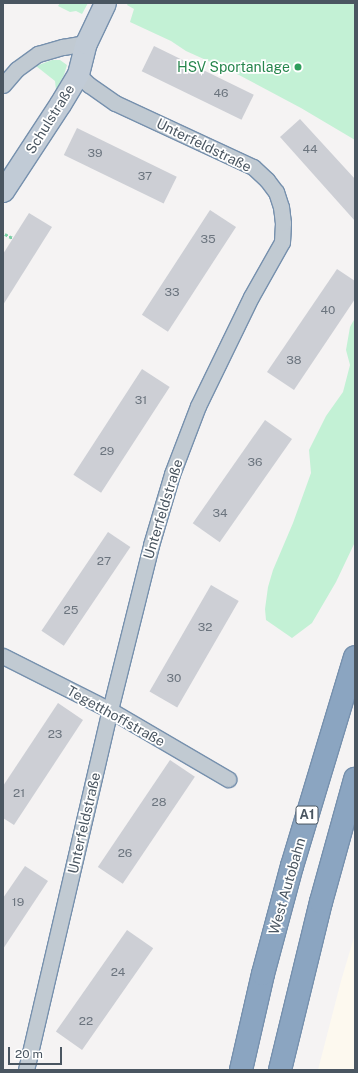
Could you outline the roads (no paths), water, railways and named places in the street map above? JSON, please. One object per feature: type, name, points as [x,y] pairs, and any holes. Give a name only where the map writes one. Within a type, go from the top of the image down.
[{"type":"highway","name":"West Autobahn","points":[[241,1070],[263,974],[292,866],[355,658]]},
{"type":"highway","points":[[280,1070],[320,902],[355,779]]},
{"type":"street","name":"Schulstraße","points":[[3,191],[78,74],[86,43],[105,3]]},
{"type":"street","points":[[3,84],[17,68],[38,54],[86,43]]},
{"type":"street","name":"Unterfeldstraße","points":[[26,1070],[110,710],[152,545],[172,474],[198,406],[251,297],[282,242],[283,223],[281,207],[276,192],[267,180],[253,167],[115,103],[89,85],[78,74]]},
{"type":"street","name":"Tegetthoffstraße","points":[[3,656],[110,710],[228,779]]},
{"type":"place","name":"HSV Sportanlage","points":[[298,67]]}]
